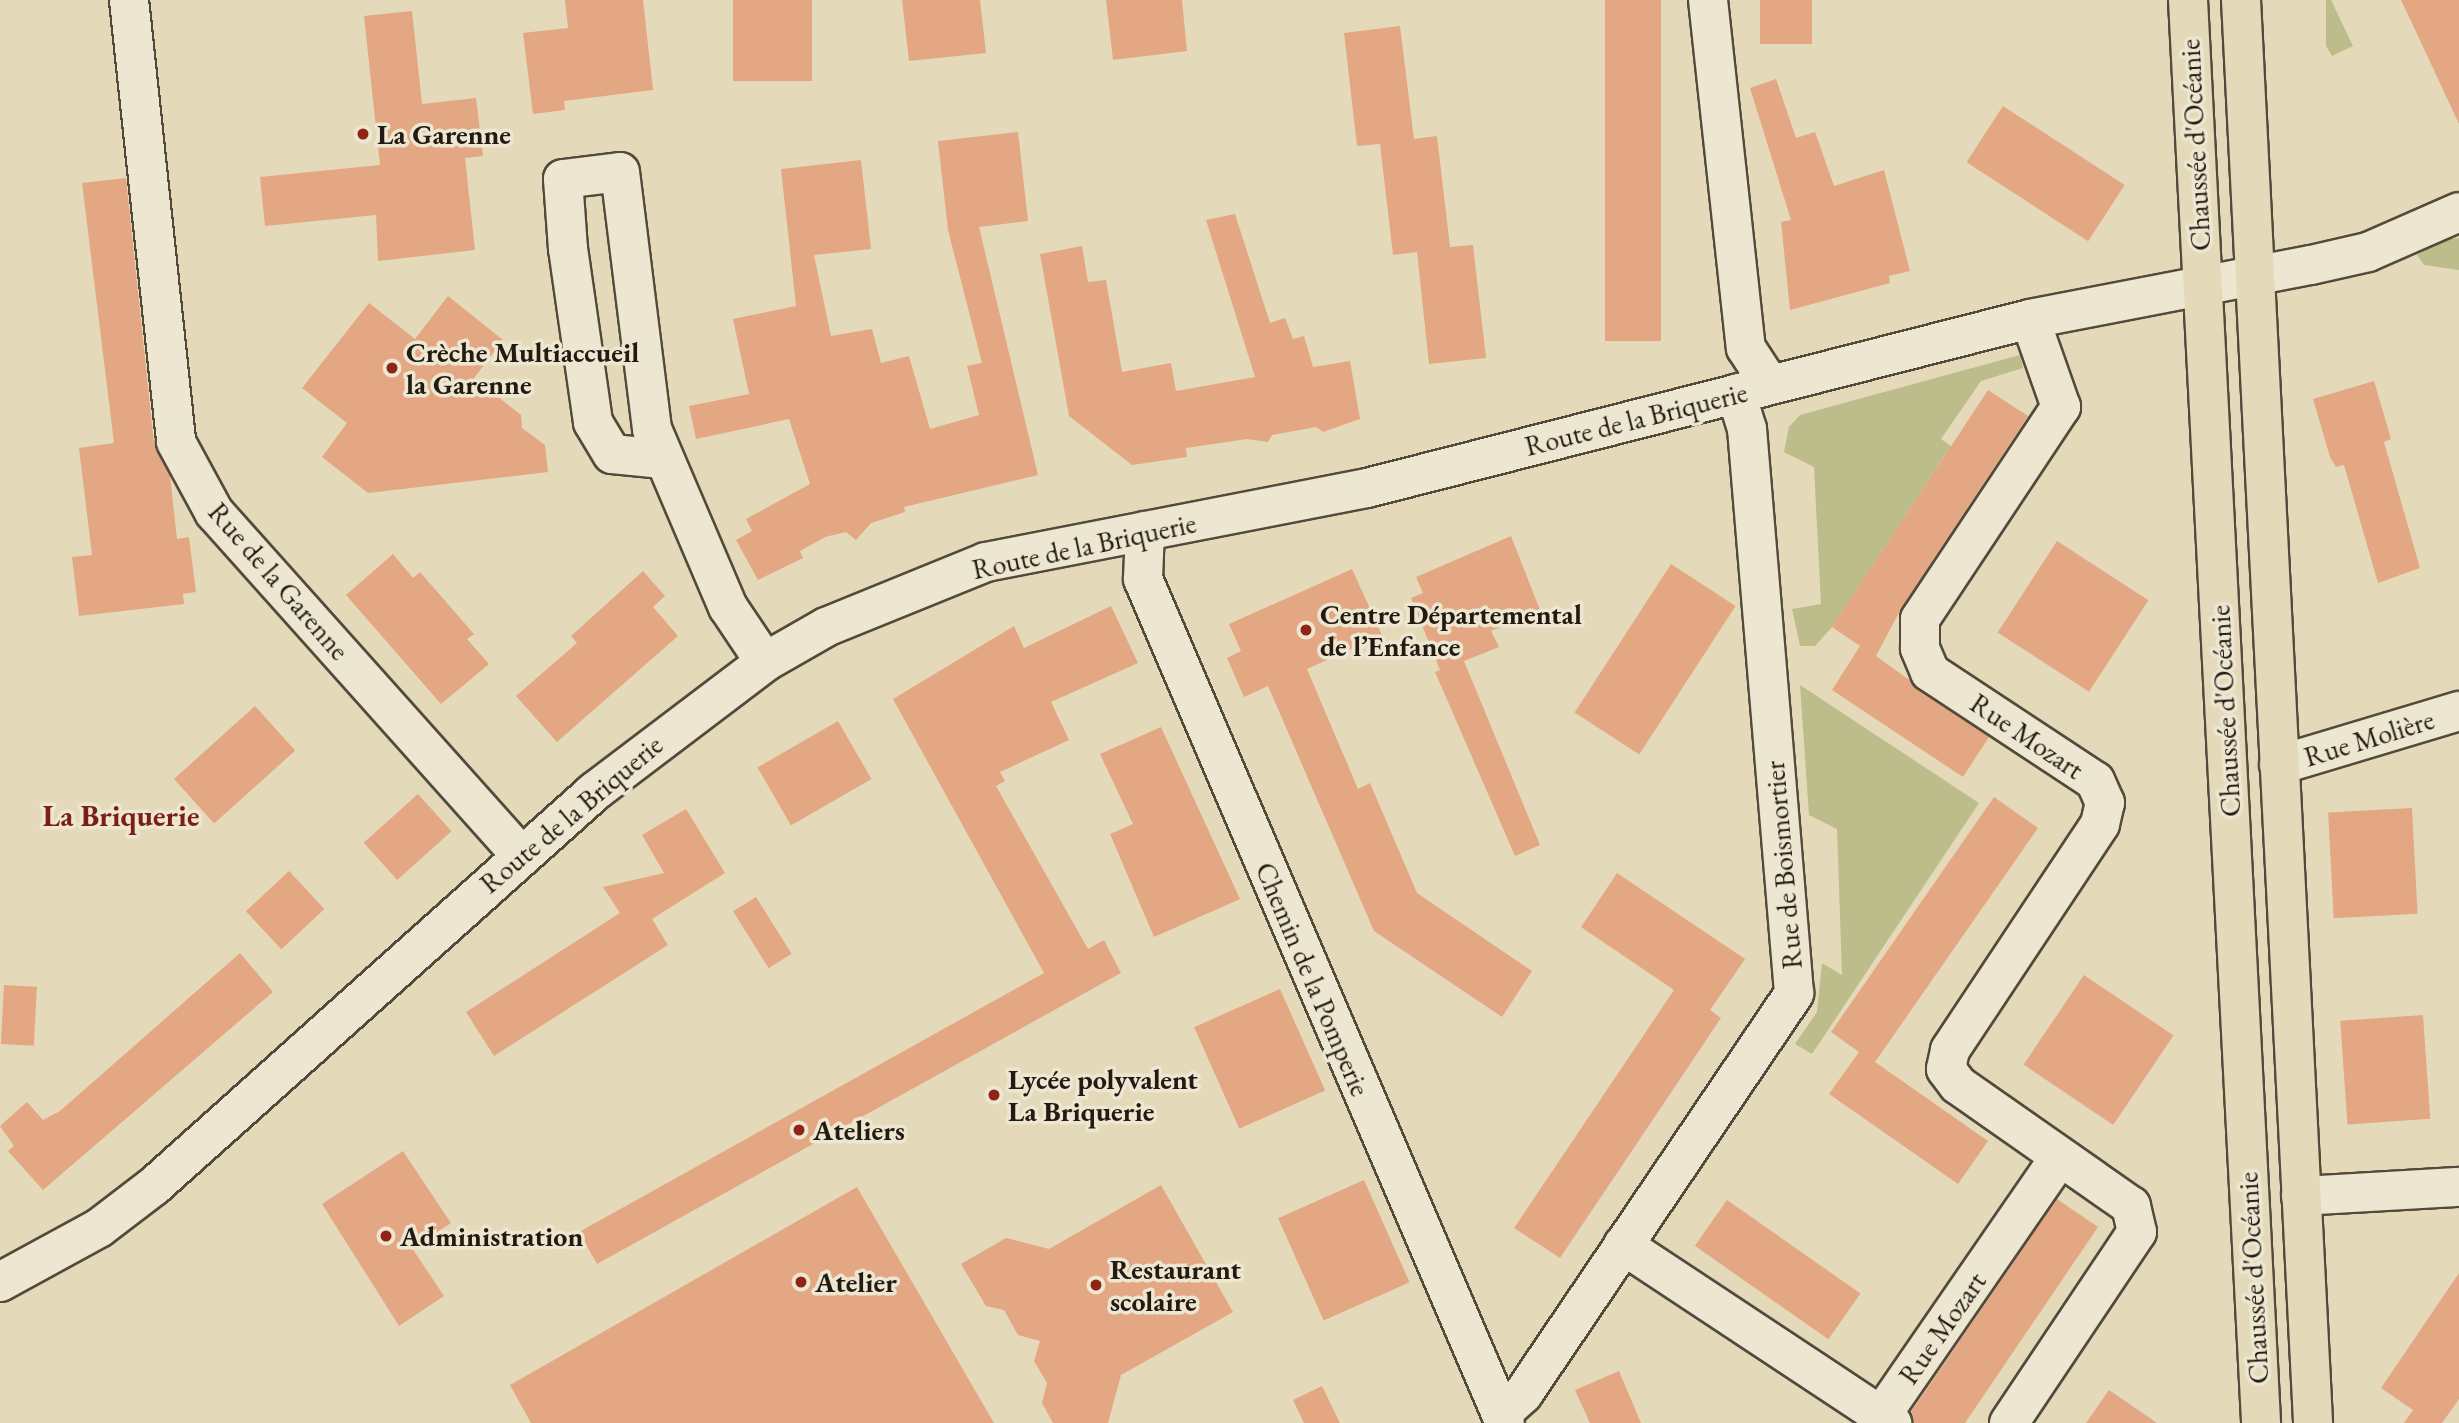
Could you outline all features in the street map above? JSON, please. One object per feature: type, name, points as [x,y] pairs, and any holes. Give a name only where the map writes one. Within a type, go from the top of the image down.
[{"type":"main road","name":"Chaussée d'Océanie","points":[[2188,0],[2261,1423]]},
{"type":"main road","name":"Chaussée d'Océanie","points":[[2241,0],[2313,1423]]},
{"type":"street","name":"Rue de la Garenne","points":[[129,0],[176,442],[214,512],[522,856]]},
{"type":"street","name":"Rue de Boismortier","points":[[1503,1418],[1523,1394],[1794,993],[1747,429],[1753,390],[1746,348],[1708,0]]},
{"type":"street","points":[[663,459],[612,454],[593,422],[568,249],[563,179],[620,172],[652,429],[728,607],[765,662]]},
{"type":"street","name":"Route de la Briquerie","points":[[0,1282],[99,1228],[154,1186],[522,856],[658,739],[765,662],[826,627],[986,562],[1367,488],[2031,319],[2203,282],[2368,251],[2459,212]]},
{"type":"street","name":"Rue Mozart","points":[[2009,1423],[2137,1232],[2131,1206],[1958,1085],[1946,1069],[1950,1050],[2100,824],[2105,803],[2095,781],[1930,671],[1920,638],[1920,619],[2061,407],[2031,319]]},
{"type":"street","name":"Chemin de la Pomperie","points":[[1145,531],[1143,579],[1503,1418]]},
{"type":"street","name":"Rue Molière","points":[[2279,765],[2459,711]]},
{"type":"street","name":"Rue Mozart","points":[[1623,1245],[1887,1420],[2060,1157]]},
{"type":"street","points":[[2301,1196],[2459,1186]]},
{"type":"green space","points":[[2326,0],[2331,0],[2353,46],[2332,56],[2326,46]]},
{"type":"green space","points":[[2459,238],[2459,270],[2424,265],[2417,255],[2443,240]]},
{"type":"green space","points":[[2020,355],[2023,368],[1981,381],[1941,439],[1951,446],[1832,627],[1815,646],[1800,646],[1792,609],[1821,604],[1814,467],[1784,452],[1789,427],[1800,415]]},
{"type":"green space","points":[[1800,685],[1979,803],[1812,1054],[1795,1044],[1817,1012],[1822,963],[1842,975],[1837,829],[1809,815]]},
{"type":"building","points":[[565,0],[643,0],[653,90],[564,101],[565,110],[533,114],[523,33],[568,28]]},
{"type":"building","points":[[733,0],[812,0],[812,81],[733,81]]},
{"type":"building","points":[[902,0],[980,0],[986,53],[909,61]]},
{"type":"building","points":[[1106,0],[1182,0],[1187,51],[1113,60]]},
{"type":"building","points":[[1605,0],[1661,0],[1661,341],[1605,341]]},
{"type":"building","points":[[1760,0],[1812,0],[1812,44],[1760,44]]},
{"type":"building","points":[[2401,0],[2459,0],[2459,124],[2418,36]]},
{"type":"building","points":[[412,11],[422,104],[476,98],[483,156],[465,158],[475,250],[378,261],[376,215],[265,226],[260,177],[380,165],[364,16]]},
{"type":"building","points":[[1400,26],[1414,139],[1437,136],[1450,247],[1473,245],[1486,358],[1429,364],[1417,252],[1393,255],[1380,144],[1357,146],[1344,33]]},
{"type":"building","points":[[1776,79],[1796,138],[1815,132],[1834,186],[1884,170],[1910,271],[1889,276],[1890,283],[1790,310],[1781,222],[1791,220],[1750,88]]},
{"type":"building","points":[[2003,106],[2125,185],[2088,241],[1967,162]]},
{"type":"building","points":[[1018,132],[1028,221],[979,227],[1038,475],[904,507],[905,512],[871,523],[856,540],[846,532],[825,537],[800,551],[803,558],[758,580],[736,540],[752,531],[746,519],[810,484],[789,419],[696,439],[689,406],[749,394],[733,319],[796,306],[781,169],[861,160],[871,249],[814,255],[831,336],[872,329],[881,363],[909,356],[930,429],[979,415],[967,366],[982,363],[948,230],[938,141]]},
{"type":"building","points":[[126,178],[154,444],[170,476],[177,539],[189,537],[196,592],[183,594],[184,604],[79,616],[72,557],[92,555],[79,448],[114,443],[82,183]]},
{"type":"building","points":[[1235,214],[1270,323],[1285,318],[1293,339],[1304,336],[1313,367],[1350,361],[1360,419],[1323,432],[1316,427],[1272,435],[1268,442],[1247,439],[1186,448],[1187,457],[1132,465],[1069,416],[1040,254],[1082,246],[1088,282],[1106,280],[1122,372],[1171,363],[1176,391],[1255,377],[1206,220]]},
{"type":"building","points":[[448,296],[503,340],[474,378],[521,415],[522,428],[545,445],[548,472],[368,493],[322,457],[347,423],[302,388],[369,303],[415,339]]},
{"type":"building","points":[[2374,381],[2391,439],[2384,442],[2420,568],[2378,583],[2344,465],[2336,467],[2330,457],[2313,399]]},
{"type":"building","points":[[1988,390],[2028,416],[1902,607],[1876,656],[1989,737],[1963,777],[1832,690],[1860,646],[1832,627]]},
{"type":"building","points":[[1511,536],[1540,610],[1491,631],[1499,647],[1464,661],[1540,845],[1515,856],[1435,672],[1440,670],[1411,598],[1423,593],[1416,577]]},
{"type":"building","points":[[2057,541],[2148,600],[2089,692],[1998,632]]},
{"type":"building","points":[[393,554],[413,578],[420,572],[474,634],[467,639],[489,664],[441,704],[346,595]]},
{"type":"building","points":[[1671,564],[1736,606],[1639,754],[1575,712]]},
{"type":"building","points":[[1352,569],[1382,635],[1307,669],[1358,789],[1370,783],[1417,893],[1532,971],[1502,1017],[1374,931],[1268,686],[1244,697],[1227,658],[1241,651],[1229,624]]},
{"type":"building","points":[[643,571],[665,596],[653,607],[678,636],[557,742],[516,696],[577,643],[571,636]]},
{"type":"building","points":[[1111,606],[1138,663],[1051,702],[1069,740],[1000,772],[1005,781],[996,786],[1088,949],[1104,940],[1121,973],[597,1264],[579,1232],[1044,973],[893,699],[1014,626],[1024,648]]},
{"type":"building","points":[[255,706],[295,751],[214,824],[174,779]]},
{"type":"building","points":[[838,721],[872,779],[791,826],[757,768]]},
{"type":"building","points":[[1161,727],[1240,899],[1154,937],[1110,834],[1133,824],[1100,754]]},
{"type":"building","points":[[418,794],[451,831],[397,880],[364,843]]},
{"type":"building","points":[[1994,797],[2038,828],[1875,1062],[1988,1141],[1958,1184],[1829,1094],[1859,1052],[1831,1032]]},
{"type":"building","points":[[2412,808],[2418,914],[2334,918],[2328,812]]},
{"type":"building","points":[[686,809],[725,873],[652,919],[668,945],[494,1056],[466,1012],[620,913],[603,887],[664,873],[642,835]]},
{"type":"building","points":[[289,871],[324,909],[281,949],[246,911]]},
{"type":"building","points":[[1617,873],[1745,959],[1710,1010],[1721,1018],[1560,1258],[1514,1228],[1674,990],[1581,927]]},
{"type":"building","points":[[756,897],[792,954],[769,968],[733,911]]},
{"type":"building","points":[[240,953],[273,992],[43,1190],[8,1151],[14,1146],[0,1126],[27,1102],[43,1120],[60,1111]]},
{"type":"building","points":[[2084,975],[2174,1035],[2113,1125],[2024,1065]]},
{"type":"building","points":[[4,985],[37,987],[34,1046],[1,1044]]},
{"type":"building","points":[[1280,989],[1325,1090],[1239,1129],[1194,1027]]},
{"type":"building","points":[[2423,1015],[2430,1119],[2347,1125],[2340,1021]]},
{"type":"building","name":"Administration","points":[[403,1151],[451,1223],[412,1248],[444,1296],[399,1326],[322,1204]]},
{"type":"building","points":[[1364,1180],[1410,1282],[1324,1321],[1278,1218]]},
{"type":"building","name":"Restaurant scolaire","points":[[1161,1185],[1233,1312],[1121,1375],[1108,1423],[1053,1423],[1042,1403],[1047,1383],[1034,1361],[1040,1341],[1018,1335],[1004,1310],[986,1306],[961,1264],[1006,1238],[1049,1249]]},
{"type":"building","name":"Atelier","points":[[857,1187],[994,1423],[531,1423],[510,1385]]},
{"type":"building","points":[[2057,1199],[2098,1227],[1965,1423],[1914,1423],[1911,1412]]},
{"type":"building","points":[[1727,1200],[1861,1293],[1828,1339],[1695,1246]]},
{"type":"building","points":[[2459,1273],[2459,1399],[2442,1423],[2404,1423],[2413,1410],[2381,1388]]},
{"type":"building","points":[[1619,1371],[1641,1423],[1590,1423],[1575,1390]]},
{"type":"building","points":[[1322,1386],[1340,1423],[1304,1423],[1293,1400]]},
{"type":"building","points":[[2109,1390],[2157,1423],[2086,1423]]},
{"type":"place","name":"La Garenne","points":[[363,134]]},
{"type":"place","name":"Crèche Multiaccueil la Garenne","points":[[392,368]]},
{"type":"place","name":"Centre Départemental de l’Enfance","points":[[1306,630]]},
{"type":"place","name":"Lycée polyvalent La Briquerie","points":[[994,1095]]},
{"type":"place","name":"Ateliers","points":[[799,1130]]},
{"type":"place","name":"Administration","points":[[386,1236]]},
{"type":"place","name":"Atelier","points":[[801,1282]]},
{"type":"place","name":"Restaurant scolaire","points":[[1096,1285]]},
{"type":"district","name":"La Briquerie","points":[[121,816]]}]
